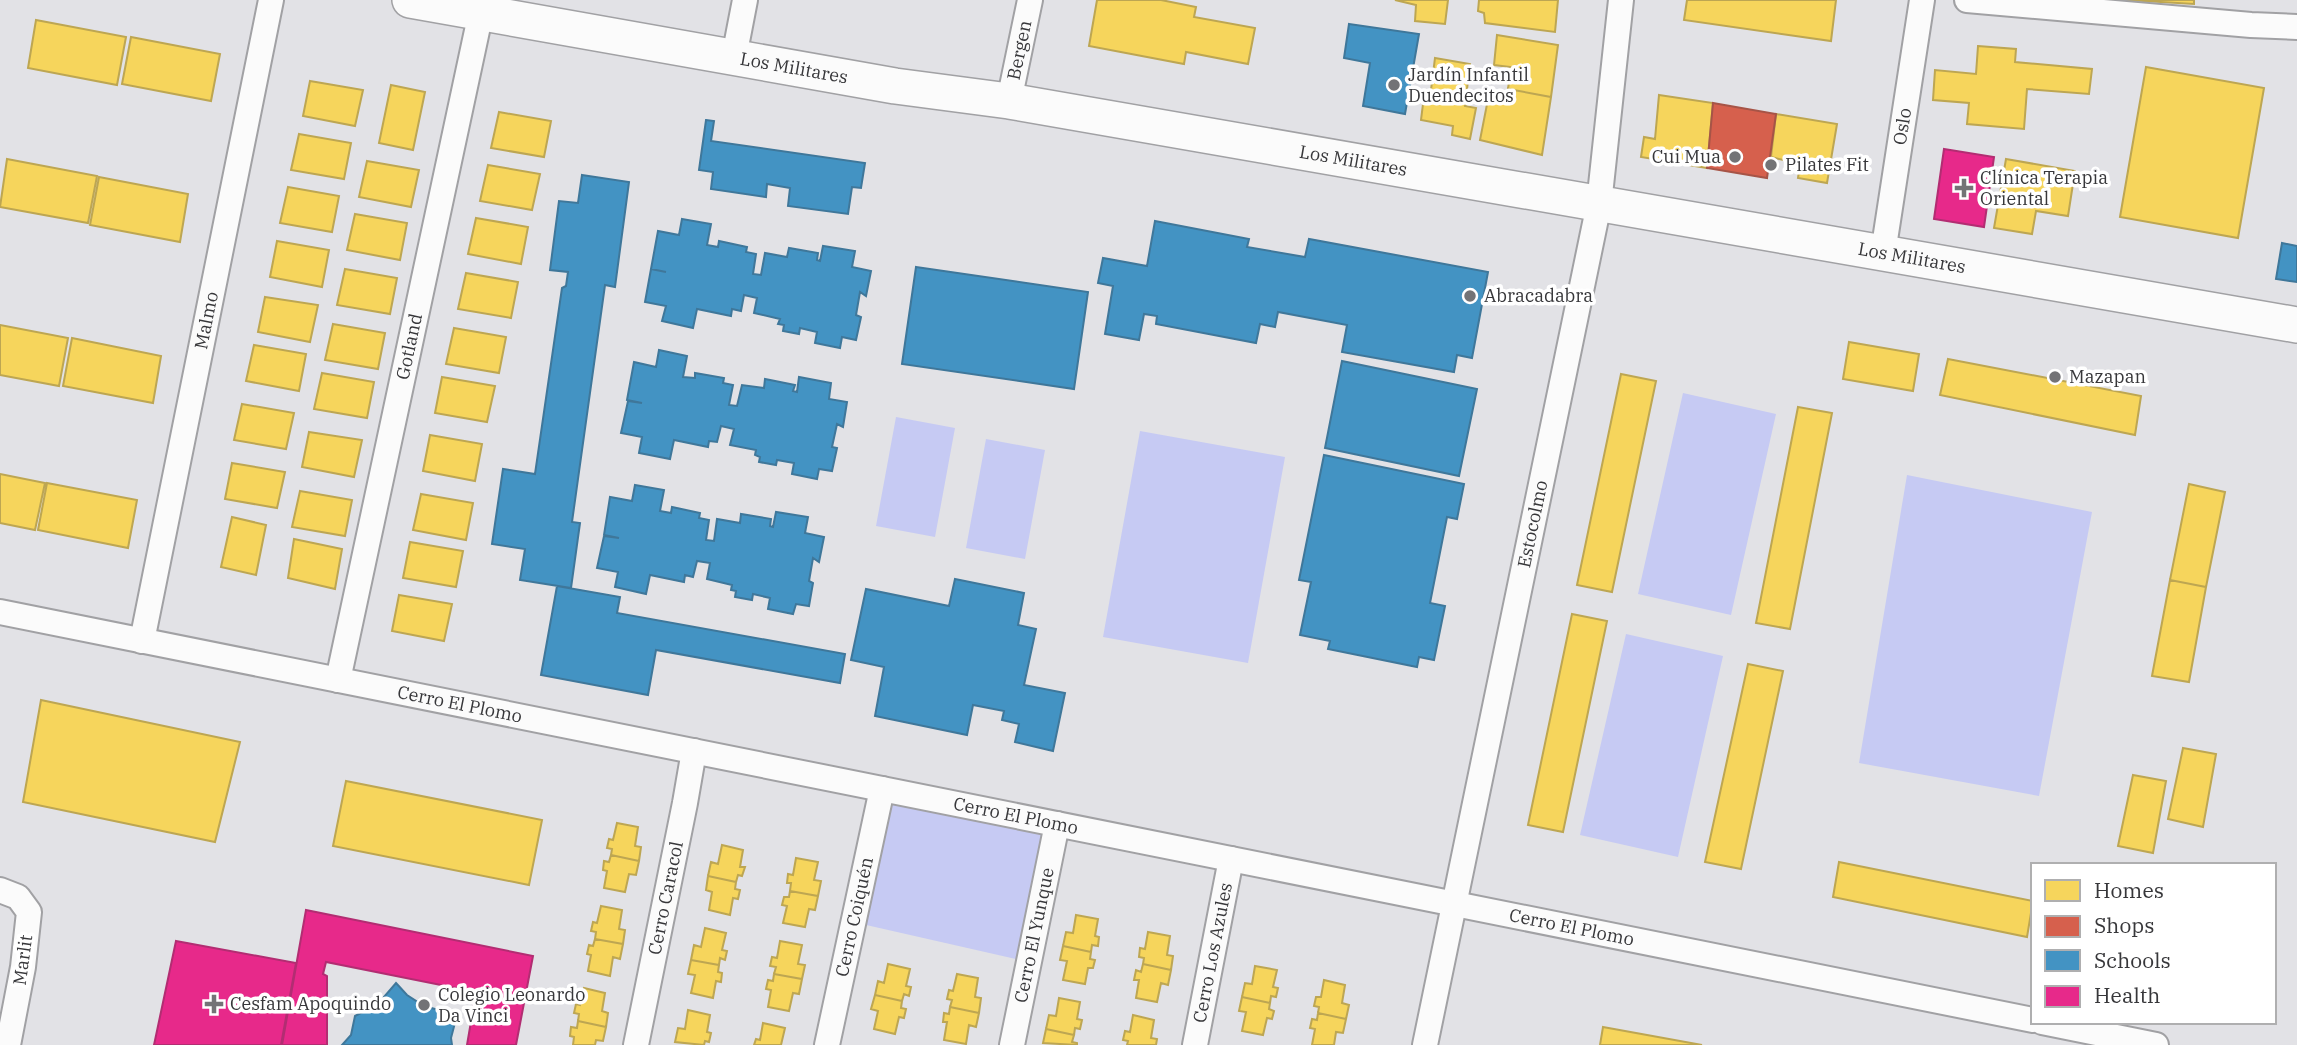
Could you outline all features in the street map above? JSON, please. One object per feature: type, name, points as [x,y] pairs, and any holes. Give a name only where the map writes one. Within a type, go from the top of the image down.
[{"type":"main road","name":"Los Militares","points":[[410,0],[895,86],[1009,101],[2297,325]]},
{"type":"street","name":"Malmo","points":[[142,641],[271,0]]},
{"type":"street","points":[[734,57],[745,0]]},
{"type":"street","name":"Bergen","points":[[1009,101],[1030,0]]},
{"type":"street","name":"Estocolmo","points":[[1426,1045],[1599,204],[1621,0]]},
{"type":"street","name":"Oslo","points":[[1884,253],[1922,0]]},
{"type":"street","points":[[1967,0],[2297,27]]},
{"type":"street","name":"Gotland","points":[[338,680],[481,12]]},
{"type":"street","name":"Cerro El Plomo","points":[[0,612],[2031,1020]]},
{"type":"street","name":"Cerro Caracol","points":[[636,1045],[694,751]]},
{"type":"street","name":"Cerro Coiquén","points":[[827,1045],[882,789]]},
{"type":"street","name":"Cerro El Yunque","points":[[1012,1045],[1057,824]]},
{"type":"street","name":"Cerro Los Azules","points":[[1195,1045],[1231,859]]},
{"type":"street","name":"Marlit","points":[[0,890],[18,897],[29,912],[23,967],[8,1045]]},
{"type":"street","points":[[2052,1024],[2156,1045]]},
{"type":"shaded area","points":[[1683,393],[1776,414],[1731,615],[1638,594]]},
{"type":"shaded area","points":[[896,417],[955,428],[935,537],[876,526]]},
{"type":"shaded area","points":[[1140,431],[1285,457],[1248,663],[1103,637]]},
{"type":"shaded area","points":[[986,439],[1045,450],[1025,559],[966,548]]},
{"type":"shaded area","points":[[1907,475],[2092,512],[2039,796],[1859,763]]},
{"type":"shaded area","points":[[1626,634],[1723,656],[1678,857],[1580,835]]},
{"type":"shaded area","points":[[882,789],[1057,824],[1029,962],[853,922]]},
{"type":"building: Homes","points":[[1097,0],[1161,0],[1196,7],[1194,17],[1255,28],[1248,64],[1186,52],[1184,64],[1089,46]]},
{"type":"building: Homes","points":[[1395,0],[1448,0],[1445,24],[1415,21],[1416,5]]},
{"type":"building: Homes","points":[[1479,0],[1558,0],[1555,32],[1485,23],[1484,13],[1478,11]]},
{"type":"building: Homes","points":[[1687,0],[1836,0],[1831,41],[1684,20]]},
{"type":"building: Homes","points":[[2127,0],[2194,0],[2194,4]]},
{"type":"building: Homes","points":[[36,20],[126,37],[117,85],[28,68]]},
{"type":"building: Homes","points":[[1497,35],[1558,45],[1551,97],[1508,89],[1511,67],[1494,65]]},
{"type":"building: Homes","points":[[131,37],[220,54],[211,101],[122,84]]},
{"type":"building: Homes","points":[[1978,46],[2016,49],[2015,62],[2092,69],[2089,94],[2027,89],[2024,129],[1967,124],[1969,103],[1933,100],[1935,70],[1976,74]]},
{"type":"building: Homes","points":[[1435,58],[1470,64],[1465,106],[1476,108],[1470,139],[1452,135],[1453,126],[1421,120],[1424,96],[1430,98]]},
{"type":"building: Homes","points":[[2146,67],[2264,88],[2238,238],[2120,217]]},
{"type":"building: Homes","points":[[310,81],[363,90],[355,126],[303,116]]},
{"type":"building: Homes","points":[[391,85],[425,92],[413,150],[379,143]]},
{"type":"building: Homes","points":[[1508,89],[1551,97],[1542,155],[1480,140],[1489,94],[1507,99]]},
{"type":"building: Homes","points":[[1659,95],[1713,103],[1707,168],[1641,157],[1644,137],[1655,139]]},
{"type":"building: Homes","points":[[499,112],[551,121],[544,157],[491,148]]},
{"type":"building: Homes","points":[[1776,114],[1837,124],[1827,183],[1798,178],[1800,164],[1771,157]]},
{"type":"building: Homes","points":[[299,134],[351,143],[344,179],[291,170]]},
{"type":"building: Homes","points":[[7,159],[97,176],[88,223],[0,207]]},
{"type":"building: Homes","points":[[2006,159],[2075,171],[2068,216],[2036,211],[2032,234],[1994,228]]},
{"type":"building: Homes","points":[[367,161],[419,170],[411,207],[359,197]]},
{"type":"building: Homes","points":[[488,165],[540,174],[532,210],[480,201]]},
{"type":"building: Homes","points":[[99,177],[188,194],[180,242],[90,225]]},
{"type":"building: Homes","points":[[288,187],[339,196],[332,232],[280,223]]},
{"type":"building: Homes","points":[[355,214],[407,223],[400,260],[347,250]]},
{"type":"building: Homes","points":[[476,218],[528,227],[521,264],[468,254]]},
{"type":"building: Homes","points":[[277,241],[329,250],[322,287],[270,277]]},
{"type":"building: Homes","points":[[345,269],[397,278],[390,314],[337,305]]},
{"type":"building: Homes","points":[[466,273],[518,282],[511,318],[458,309]]},
{"type":"building: Homes","points":[[265,297],[318,305],[310,342],[258,332]]},
{"type":"building: Homes","points":[[333,324],[385,333],[378,369],[325,360]]},
{"type":"building: Homes","points":[[0,325],[68,338],[59,386],[0,375]]},
{"type":"building: Homes","points":[[454,328],[506,337],[499,373],[446,364]]},
{"type":"building: Homes","points":[[72,338],[161,356],[153,403],[63,386]]},
{"type":"building: Homes","points":[[1849,342],[1919,354],[1913,391],[1843,379]]},
{"type":"building: Homes","points":[[254,345],[306,354],[299,391],[246,381]]},
{"type":"building: Homes","points":[[1948,359],[2141,396],[2135,435],[1940,395]]},
{"type":"building: Homes","points":[[322,373],[374,382],[367,418],[314,409]]},
{"type":"building: Homes","points":[[1621,374],[1656,381],[1612,592],[1577,585]]},
{"type":"building: Homes","points":[[442,377],[495,386],[487,422],[435,413]]},
{"type":"building: Homes","points":[[242,404],[294,413],[286,449],[234,440]]},
{"type":"building: Homes","points":[[1798,407],[1832,413],[1790,629],[1756,623]]},
{"type":"building: Homes","points":[[309,432],[362,440],[354,477],[302,467]]},
{"type":"building: Homes","points":[[430,435],[482,444],[475,481],[423,471]]},
{"type":"building: Homes","points":[[232,463],[285,472],[277,508],[225,499]]},
{"type":"building: Homes","points":[[0,474],[45,483],[35,530],[0,523]]},
{"type":"building: Homes","points":[[47,483],[137,500],[128,548],[38,530]]},
{"type":"building: Homes","points":[[2189,484],[2225,492],[2206,587],[2170,580]]},
{"type":"building: Homes","points":[[300,491],[352,500],[345,536],[292,527]]},
{"type":"building: Homes","points":[[421,494],[473,503],[466,540],[413,530]]},
{"type":"building: Homes","points":[[232,517],[266,525],[256,575],[221,567]]},
{"type":"building: Homes","points":[[294,539],[342,549],[335,589],[288,578]]},
{"type":"building: Homes","points":[[410,542],[463,551],[456,587],[403,578]]},
{"type":"building: Homes","points":[[2170,580],[2206,587],[2189,682],[2152,676]]},
{"type":"building: Homes","points":[[399,595],[452,604],[444,641],[392,631]]},
{"type":"building: Homes","points":[[1572,614],[1607,621],[1563,832],[1528,825]]},
{"type":"building: Homes","points":[[1748,664],[1783,671],[1741,869],[1705,862]]},
{"type":"building: Homes","points":[[41,700],[240,742],[215,842],[23,802]]},
{"type":"building: Homes","points":[[2183,748],[2216,754],[2203,827],[2168,819]]},
{"type":"building: Homes","points":[[2133,775],[2166,781],[2153,853],[2118,846]]},
{"type":"building: Homes","points":[[346,781],[542,820],[529,885],[333,846]]},
{"type":"building: Homes","points":[[617,823],[638,827],[635,846],[641,847],[639,861],[611,855],[612,849],[607,848],[609,839],[613,840]]},
{"type":"building: Homes","points":[[722,845],[743,850],[740,867],[745,867],[736,882],[708,876],[711,862],[718,864]]},
{"type":"building: Homes","points":[[611,855],[639,861],[636,875],[629,874],[625,892],[604,888],[607,871],[603,870],[604,861],[609,862]]},
{"type":"building: Homes","points":[[796,858],[818,862],[814,880],[821,881],[818,896],[790,891],[788,874],[793,875]]},
{"type":"building: Homes","points":[[1839,862],[2031,901],[2031,913],[2027,937],[1833,897]]},
{"type":"building: Homes","points":[[708,876],[736,882],[735,889],[740,890],[738,899],[733,898],[730,915],[709,910],[712,892],[706,890]]},
{"type":"building: Homes","points":[[790,891],[818,896],[815,910],[809,909],[805,927],[783,923],[787,906],[782,905],[784,897],[789,897]]},
{"type":"building: Homes","points":[[601,906],[622,910],[619,929],[625,930],[623,944],[595,939],[596,932],[591,931],[593,922],[597,923]]},
{"type":"building: Homes","points":[[1076,915],[1098,919],[1095,936],[1099,937],[1098,946],[1092,945],[1091,952],[1063,946],[1066,932],[1073,933]]},
{"type":"building: Homes","points":[[705,928],[726,933],[722,950],[727,951],[725,960],[720,958],[719,965],[691,960],[694,945],[701,947]]},
{"type":"building: Homes","points":[[1148,932],[1170,936],[1167,955],[1173,956],[1171,970],[1143,964],[1144,958],[1139,957],[1140,948],[1145,949]]},
{"type":"building: Homes","points":[[595,939],[623,944],[620,959],[613,957],[610,976],[588,971],[591,955],[587,954],[589,945],[593,946]]},
{"type":"building: Homes","points":[[780,941],[802,945],[798,964],[805,965],[802,979],[774,974],[776,967],[770,966],[772,957],[777,958]]},
{"type":"building: Homes","points":[[1063,946],[1091,952],[1090,959],[1095,960],[1093,968],[1088,968],[1085,984],[1063,980],[1067,961],[1060,960]]},
{"type":"building: Homes","points":[[691,960],[719,965],[721,982],[716,981],[713,998],[691,993],[695,975],[688,974]]},
{"type":"building: Homes","points":[[888,964],[910,969],[906,986],[911,987],[909,996],[904,994],[902,1001],[875,995],[878,981],[884,983]]},
{"type":"building: Homes","points":[[1143,964],[1171,970],[1168,985],[1161,983],[1157,1002],[1136,998],[1139,980],[1134,980],[1136,970],[1141,972]]},
{"type":"building: Homes","points":[[1255,966],[1277,970],[1273,987],[1278,988],[1276,997],[1271,996],[1270,1003],[1242,997],[1245,983],[1252,984]]},
{"type":"building: Homes","points":[[774,974],[802,979],[799,994],[793,993],[789,1011],[768,1007],[771,990],[766,989],[768,980],[773,981]]},
{"type":"building: Homes","points":[[957,974],[978,978],[975,997],[981,998],[979,1013],[950,1007],[952,1000],[947,999],[949,990],[953,991]]},
{"type":"building: Homes","points":[[1324,980],[1345,985],[1342,1003],[1349,1005],[1346,1019],[1318,1013],[1319,1007],[1314,1006],[1316,997],[1321,997]]},
{"type":"building: Homes","points":[[584,988],[605,993],[602,1011],[608,1013],[606,1027],[578,1021],[579,1014],[574,1013],[576,1004],[580,1005]]},
{"type":"building: Homes","points":[[875,995],[902,1001],[901,1008],[906,1009],[904,1018],[899,1017],[895,1034],[874,1029],[878,1011],[871,1009]]},
{"type":"building: Homes","points":[[1242,997],[1270,1003],[1269,1009],[1274,1011],[1272,1019],[1267,1018],[1263,1035],[1242,1031],[1246,1012],[1239,1011]]},
{"type":"building: Homes","points":[[1059,998],[1080,1002],[1077,1019],[1082,1020],[1080,1029],[1075,1028],[1074,1035],[1046,1029],[1049,1015],[1056,1016]]},
{"type":"building: Homes","points":[[950,1007],[979,1013],[976,1027],[969,1025],[966,1044],[944,1040],[947,1022],[943,1022],[944,1013],[949,1014]]},
{"type":"building: Homes","points":[[688,1010],[710,1015],[707,1032],[711,1033],[709,1042],[705,1041],[704,1045],[675,1042],[678,1028],[685,1029]]},
{"type":"building: Homes","points":[[1318,1013],[1346,1019],[1343,1033],[1336,1032],[1334,1045],[1312,1045],[1315,1029],[1310,1028],[1312,1019],[1317,1020]]},
{"type":"building: Homes","points":[[1133,1015],[1154,1020],[1151,1038],[1157,1039],[1156,1045],[1127,1045],[1128,1041],[1123,1040],[1125,1031],[1130,1032]]},
{"type":"building: Homes","points":[[578,1021],[606,1027],[603,1041],[596,1040],[595,1045],[573,1045],[571,1027],[577,1028]]},
{"type":"building: Homes","points":[[763,1023],[785,1028],[781,1045],[754,1045],[756,1039],[760,1040]]},
{"type":"building: Homes","points":[[1603,1027],[1702,1045],[1600,1045]]},
{"type":"building: Homes","points":[[1046,1029],[1074,1035],[1072,1042],[1077,1045],[1043,1043]]},
{"type":"building: Shops","points":[[1713,103],[1776,114],[1767,178],[1707,168]]},
{"type":"building: Schools","points":[[1349,24],[1419,34],[1405,114],[1363,106],[1370,63],[1344,58]]},
{"type":"building: Schools","points":[[706,120],[714,121],[711,141],[865,163],[861,188],[852,187],[848,214],[788,206],[790,188],[767,184],[766,197],[711,189],[713,172],[699,170]]},
{"type":"building: Schools","points":[[582,175],[629,182],[615,287],[605,285],[572,522],[580,523],[571,588],[520,580],[525,549],[492,544],[503,469],[535,474],[562,288],[566,286],[568,272],[550,270],[559,201],[578,203]]},
{"type":"building: Schools","points":[[682,219],[711,224],[707,245],[718,247],[719,241],[747,247],[746,252],[756,254],[753,274],[761,275],[765,253],[787,257],[789,248],[818,253],[817,260],[820,261],[823,246],[855,251],[852,267],[871,271],[866,296],[860,292],[856,315],[861,317],[856,340],[842,337],[840,348],[815,343],[817,332],[800,328],[799,334],[783,331],[784,325],[778,324],[780,319],[754,313],[757,298],[744,295],[741,311],[732,309],[731,316],[697,309],[693,328],[662,321],[666,306],[645,302],[658,231],[679,235]]},
{"type":"building: Schools","points":[[1155,221],[1249,239],[1247,247],[1305,257],[1309,239],[1488,272],[1472,358],[1457,355],[1454,372],[1342,352],[1347,325],[1278,312],[1275,327],[1260,324],[1256,343],[1156,324],[1157,316],[1144,314],[1139,340],[1105,334],[1113,286],[1098,283],[1103,258],[1147,266]]},
{"type":"building: Schools","points":[[2282,243],[2297,246],[2297,282],[2276,279]]},
{"type":"building: Schools","points":[[916,267],[1088,292],[1074,389],[902,364]]},
{"type":"building: Schools","points":[[659,350],[687,356],[683,377],[695,378],[695,373],[724,378],[723,383],[733,385],[729,405],[737,406],[742,385],[764,388],[765,379],[795,385],[793,391],[797,392],[799,377],[831,383],[829,399],[847,402],[843,427],[837,424],[832,447],[837,448],[832,471],[819,469],[817,479],[792,474],[794,463],[777,460],[776,465],[759,462],[760,457],[755,455],[756,450],[730,445],[734,429],[721,426],[717,442],[709,441],[708,447],[674,440],[670,459],[639,453],[642,437],[621,433],[628,401],[642,403],[627,400],[634,362],[656,367]]},
{"type":"building: Schools","points":[[1342,361],[1477,389],[1459,476],[1325,448]]},
{"type":"building: Schools","points":[[1324,455],[1464,484],[1457,519],[1447,517],[1430,603],[1445,606],[1434,660],[1419,657],[1417,667],[1328,649],[1330,641],[1300,635],[1311,582],[1299,580]]},
{"type":"building: Schools","points":[[635,485],[664,490],[660,511],[671,513],[672,507],[700,513],[699,518],[709,520],[706,540],[714,541],[717,519],[740,523],[741,514],[771,519],[770,526],[773,527],[776,512],[808,517],[805,533],[824,537],[819,562],[813,558],[809,606],[796,604],[793,614],[768,609],[770,598],[753,594],[752,600],[735,597],[736,591],[731,590],[732,585],[707,579],[710,563],[697,561],[693,577],[685,575],[684,582],[650,575],[646,594],[615,587],[618,572],[597,568],[604,536],[619,538],[604,535],[610,497],[632,501]]},
{"type":"building: Schools","points":[[955,579],[1024,593],[1018,625],[1036,629],[1024,685],[1065,693],[1053,751],[1015,742],[1019,724],[1002,720],[1004,711],[973,705],[967,735],[875,716],[884,667],[851,660],[866,589],[949,606]]},
{"type":"building: Schools","points":[[557,586],[620,597],[617,613],[845,654],[840,683],[656,650],[648,695],[541,675]]},
{"type":"building: Schools","points":[[396,983],[407,995],[424,1006],[457,1015],[451,1038],[452,1045],[342,1045],[351,1035],[355,1016],[378,1004]]},
{"type":"building: Health","name":"Clínica Terapia Oriental","points":[[1944,149],[1994,157],[1984,227],[1934,219]]},
{"type":"building: Health","points":[[306,910],[533,956],[516,1045],[467,1045],[476,992],[326,962],[323,974],[327,976],[327,1045],[282,1045]]},
{"type":"building: Health","name":"Cesfam Apoquindo","points":[[176,941],[296,963],[281,1045],[154,1045]]},
{"type":"place","name":"Jardín Infantil Duendecitos","points":[[1394,85]]},
{"type":"place","name":"Cui Mua","points":[[1735,157]]},
{"type":"place","name":"Pilates Fit","points":[[1771,165]]},
{"type":"place","name":"Clínica Terapia Oriental","points":[[1964,188]]},
{"type":"place","name":"Abracadabra","points":[[1470,296]]},
{"type":"place","name":"Mazapan","points":[[2055,377]]},
{"type":"place","name":"Cesfam Apoquindo","points":[[214,1004]]},
{"type":"place","name":"Colegio Leonardo Da Vinci","points":[[424,1005]]}]
